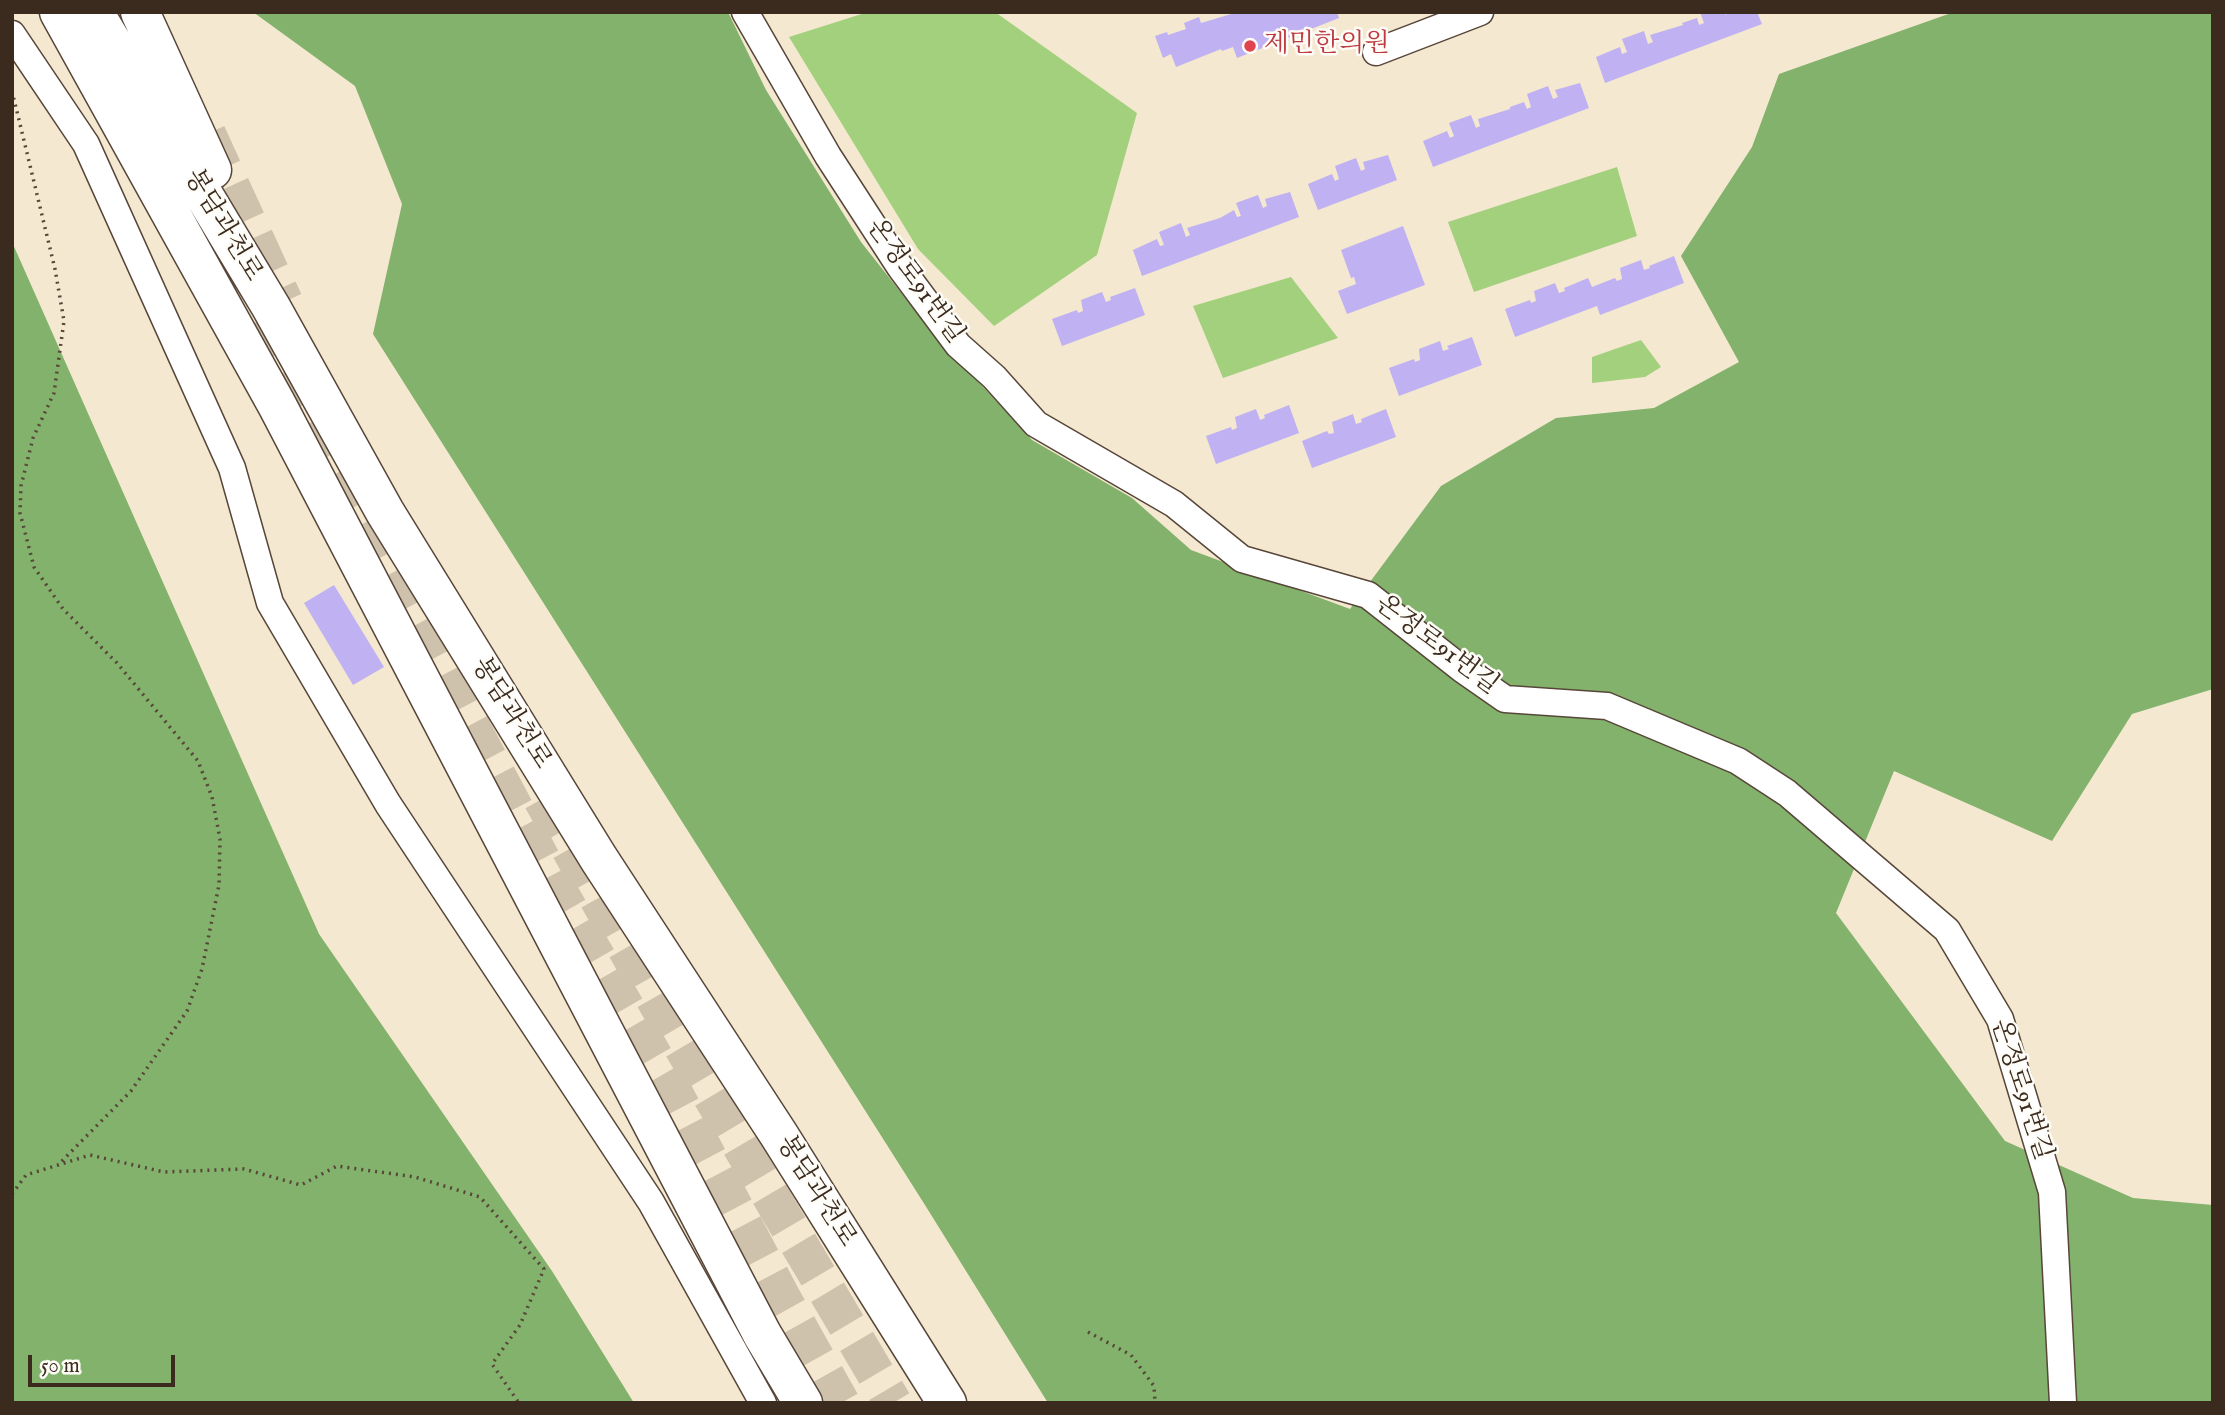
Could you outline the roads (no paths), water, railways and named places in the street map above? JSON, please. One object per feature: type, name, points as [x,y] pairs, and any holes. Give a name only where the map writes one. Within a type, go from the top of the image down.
[{"type":"highway","name":"봉담과천로","points":[[59,12],[277,405],[762,1334],[803,1403]]},
{"type":"highway","name":"봉담과천로","points":[[94,12],[271,307],[386,512],[578,825],[779,1135],[947,1403]]},
{"type":"highway","points":[[140,12],[173,81],[271,307]]},
{"type":"street","name":"온정로91번길","points":[[745,12],[828,156],[900,267],[958,345],[994,377],[1036,424],[1174,505],[1242,559],[1368,596],[1505,699],[1607,706],[1738,761],[1787,793],[1947,930],[2000,1019],[2052,1192],[2063,1403]]},
{"type":"street","points":[[1377,52],[1480,12]]},
{"type":"street","points":[[12,34],[86,144],[232,468],[270,603],[388,804],[651,1202],[763,1403]]},
{"type":"tunnel","points":[[207,134],[284,302]]},
{"type":"tunnel","points":[[261,320],[292,388],[556,887],[665,1076],[782,1298],[841,1403]]},
{"type":"tunnel","points":[[542,799],[669,1024],[893,1403]]},
{"type":"place","name":"제민한의원","points":[[1250,46]]}]
